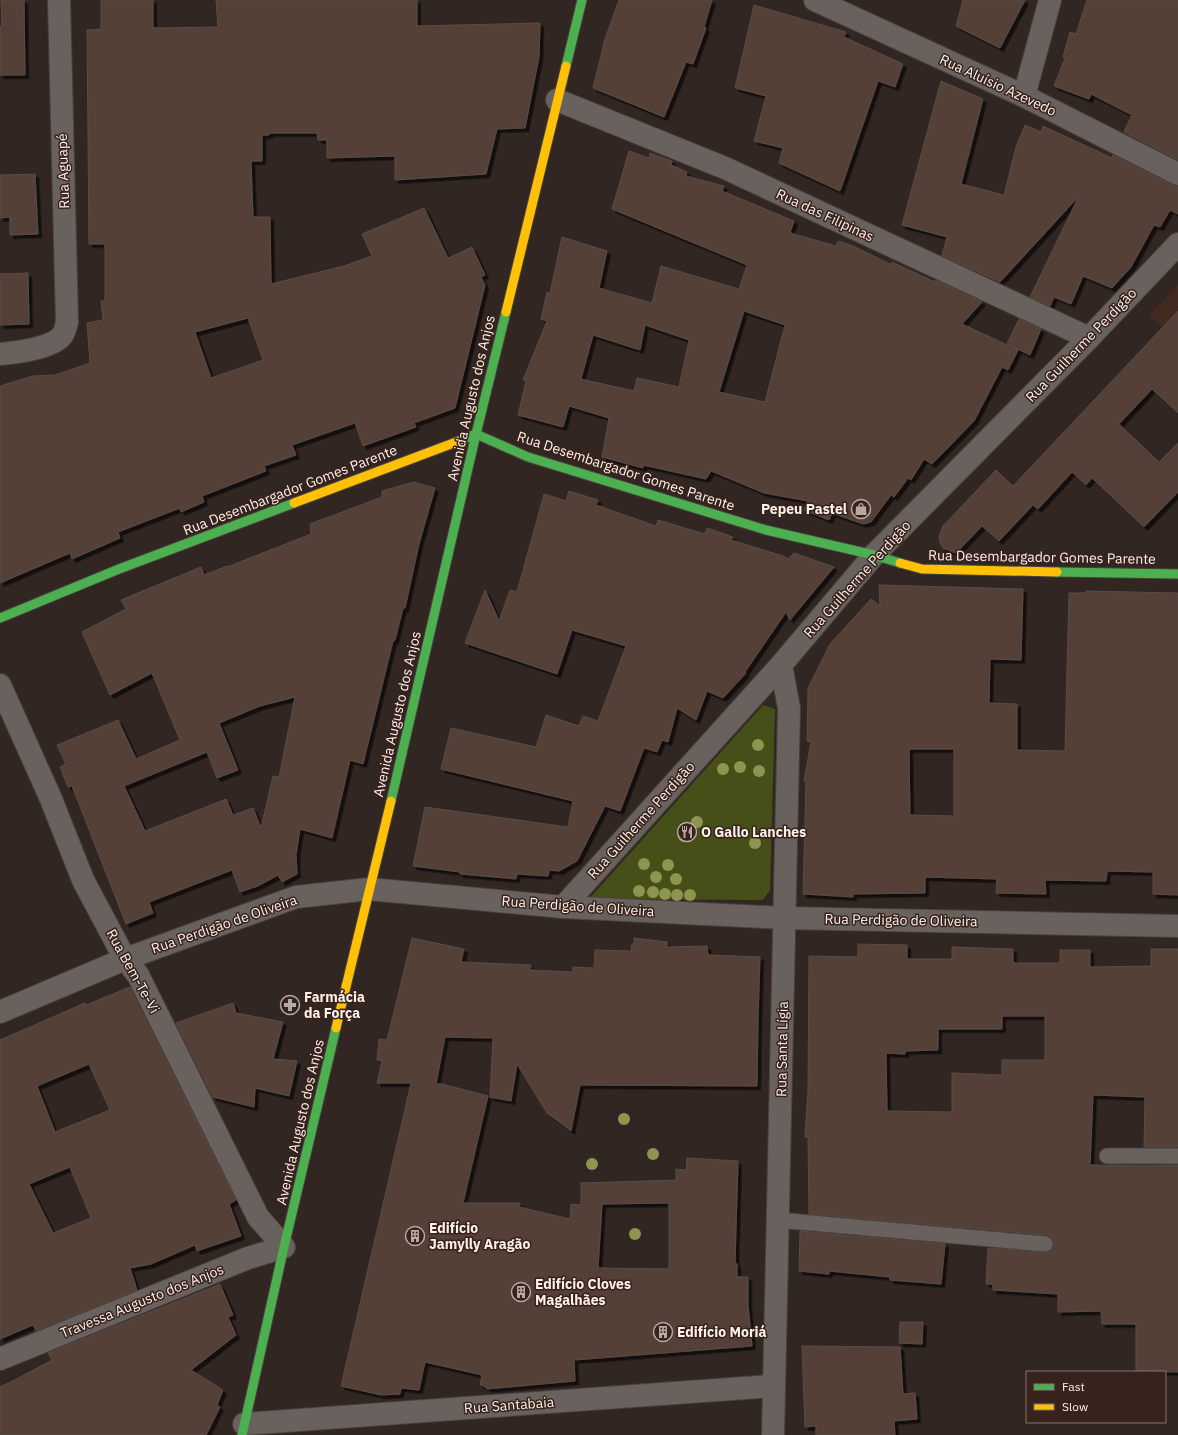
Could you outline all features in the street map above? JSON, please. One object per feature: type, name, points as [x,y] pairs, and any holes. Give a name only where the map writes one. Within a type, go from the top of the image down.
[{"type":"main road","name":"Avenida Augusto dos Anjos","points":[[243,1429],[284,1248],[476,434],[582,0]]},
{"type":"main road","name":"Rua Desembargador Gomes Parente","points":[[0,618],[127,567],[476,434],[528,457],[766,530],[874,555],[922,569],[1178,574]]},
{"type":"street","name":"Rua Aguapé","points":[[0,354],[48,345],[58,340],[63,335],[67,322],[58,0]]},
{"type":"street","name":"Rua Aluísio Azevedo","points":[[815,0],[1024,96],[1178,174]]},
{"type":"street","points":[[1024,96],[1050,0]]},
{"type":"street","name":"Rua das Filipinas","points":[[557,100],[725,168],[1089,338]]},
{"type":"street","name":"Rua Guilherme Perdigão","points":[[563,907],[781,664],[874,555],[1089,338],[1178,244]]},
{"type":"street","name":"Rua Santa Lígia","points":[[773,1435],[789,708],[781,664]]},
{"type":"street","name":"Rua Bem-Te-Vi","points":[[0,685],[51,799],[84,880],[125,959],[138,975],[258,1218],[284,1248]]},
{"type":"street","name":"Rua Perdigão de Oliveira","points":[[0,1012],[125,959],[296,897],[369,889],[563,907],[784,918],[1178,926]]},
{"type":"street","name":"Travessa Augusto dos Anjos","points":[[0,1359],[248,1258],[284,1248]]},
{"type":"street","name":"Rua Santabaia","points":[[243,1429],[773,1386]]},
{"type":"lane","points":[[1107,1156],[1178,1156]]},
{"type":"lane","points":[[778,1220],[1045,1244]]},
{"type":"shaded area","points":[[1178,285],[1178,341],[1149,315]]},
{"type":"green space","points":[[763,705],[775,709],[770,890],[763,900],[589,899]]},
{"type":"building","points":[[1,0],[24,0],[25,75],[0,75],[0,26],[2,26]]},
{"type":"building","points":[[101,0],[153,0],[153,28],[218,27],[216,0],[417,0],[417,26],[540,23],[539,57],[525,128],[497,129],[486,174],[395,180],[395,156],[327,158],[327,140],[318,140],[317,133],[269,133],[269,135],[262,135],[262,161],[251,161],[253,217],[270,217],[271,284],[344,266],[372,256],[362,234],[424,208],[448,258],[472,247],[485,275],[481,277],[485,285],[455,408],[414,423],[416,427],[363,446],[355,423],[292,445],[296,455],[264,466],[266,471],[202,496],[204,502],[181,512],[180,508],[118,532],[120,538],[72,559],[70,553],[0,583],[0,386],[33,376],[55,375],[90,363],[87,323],[103,320],[101,301],[105,301],[105,244],[89,244],[87,30],[101,29]],"holes":[[[248,318],[263,360],[211,378],[195,332]]]},
{"type":"building","points":[[619,0],[712,0],[704,27],[706,28],[693,64],[686,62],[664,117],[593,88],[605,39]]},
{"type":"building","points":[[963,0],[1025,0],[1000,48],[956,26]]},
{"type":"building","points":[[1087,0],[1178,0],[1178,160],[1124,132],[1132,115],[1091,94],[1089,99],[1054,86],[1065,58],[1063,57],[1070,32],[1076,34]]},
{"type":"building","points":[[754,5],[846,32],[844,37],[903,64],[895,87],[878,81],[840,191],[779,163],[783,148],[754,141],[766,96],[735,88]]},
{"type":"building","points":[[941,81],[983,99],[961,184],[1004,195],[1016,147],[1025,125],[1041,132],[1043,126],[1112,158],[1113,155],[1172,185],[1178,186],[1178,214],[1170,210],[1160,227],[1154,225],[1131,267],[1112,288],[1083,276],[1071,304],[1054,297],[1050,306],[1030,297],[1079,196],[1000,282],[942,256],[947,237],[902,225]]},
{"type":"building","points":[[629,151],[649,158],[650,153],[672,161],[671,165],[687,172],[686,176],[724,186],[722,191],[794,221],[790,233],[836,246],[838,241],[853,246],[892,265],[892,262],[935,282],[936,280],[982,302],[962,324],[1018,350],[1008,370],[1002,367],[974,421],[932,464],[924,459],[911,480],[908,478],[894,497],[891,495],[871,522],[863,524],[832,513],[829,520],[804,510],[808,501],[764,493],[711,471],[706,479],[643,465],[643,468],[602,457],[609,418],[569,406],[563,427],[518,415],[526,381],[523,380],[547,321],[541,319],[547,292],[550,293],[562,237],[607,251],[599,288],[652,303],[661,266],[739,289],[747,265],[612,209]],"holes":[[[744,311],[785,325],[765,402],[719,392]],[[645,325],[689,340],[679,387],[637,378],[634,391],[581,379],[593,335],[640,350]]]},
{"type":"building","points":[[35,174],[38,234],[10,235],[10,217],[0,218],[0,175]]},
{"type":"building","points":[[28,273],[29,324],[0,325],[0,274]]},
{"type":"building","points":[[1178,311],[1178,413],[1152,389],[1119,424],[1159,462],[1178,443],[1178,492],[1144,527],[1092,478],[1086,485],[1072,472],[1038,509],[1033,505],[999,541],[982,526],[956,553],[943,548],[940,543],[939,536],[943,526],[996,470],[1013,486]]},
{"type":"building","points":[[1019,319],[1041,329],[1030,355],[1007,344]]},
{"type":"building","points":[[414,482],[435,488],[419,544],[405,608],[403,608],[395,640],[393,641],[363,764],[350,760],[332,838],[300,829],[296,855],[297,874],[282,882],[278,875],[258,886],[240,892],[232,870],[149,902],[153,913],[126,924],[72,786],[68,787],[60,767],[66,764],[57,745],[118,720],[136,759],[180,740],[152,673],[110,695],[82,632],[126,609],[121,600],[201,567],[204,575],[311,534],[310,524],[382,497],[382,491]],"holes":[[[295,697],[279,777],[273,776],[261,828],[253,808],[233,815],[226,799],[145,831],[124,786],[207,752],[217,778],[238,770],[219,723],[260,706]]]},
{"type":"building","points":[[569,491],[598,500],[596,505],[656,526],[658,520],[705,534],[707,528],[733,537],[731,540],[783,556],[788,559],[794,553],[834,567],[790,620],[786,612],[745,672],[746,673],[723,698],[707,691],[696,720],[677,708],[668,742],[662,740],[657,752],[644,748],[620,811],[605,806],[577,861],[559,871],[549,870],[548,876],[517,874],[516,879],[460,874],[460,872],[413,866],[425,807],[568,827],[573,801],[441,769],[451,728],[536,747],[546,715],[579,726],[583,716],[598,721],[626,646],[572,630],[557,674],[465,643],[485,590],[499,621],[510,590],[517,592],[544,494],[566,501]]},
{"type":"building","points":[[879,585],[1023,589],[1021,660],[990,659],[989,703],[1017,704],[1017,750],[1065,751],[1069,593],[1086,593],[1086,591],[1178,593],[1178,895],[1153,894],[1153,872],[1107,871],[1106,881],[1045,880],[1046,894],[996,893],[997,879],[925,877],[925,893],[853,894],[853,897],[803,894],[806,781],[804,781],[811,742],[807,741],[808,688],[830,644],[871,599],[880,606]],"holes":[[[909,749],[954,749],[954,816],[910,815]]]},
{"type":"building","points":[[412,938],[464,949],[461,962],[531,965],[530,970],[573,972],[573,967],[594,968],[595,950],[631,951],[632,944],[634,944],[634,938],[667,942],[667,947],[707,946],[708,955],[760,957],[757,1086],[580,1085],[571,1131],[547,1113],[517,1064],[511,1101],[490,1097],[493,1038],[445,1037],[436,1084],[442,1084],[488,1096],[463,1203],[520,1203],[519,1207],[570,1219],[571,1204],[581,1205],[581,1183],[676,1180],[676,1169],[686,1170],[687,1158],[738,1161],[735,1263],[737,1264],[737,1277],[748,1277],[748,1305],[752,1346],[574,1360],[575,1381],[487,1389],[484,1385],[480,1385],[482,1375],[425,1362],[419,1390],[401,1388],[400,1394],[381,1395],[341,1386],[411,1083],[377,1083],[382,1061],[377,1060],[379,1039],[387,1040]],"holes":[[[669,1203],[669,1269],[598,1268],[602,1204]]]},
{"type":"building","points":[[858,944],[907,945],[907,959],[952,959],[952,947],[1013,949],[1013,963],[1060,963],[1060,950],[1090,950],[1090,967],[1151,966],[1151,949],[1178,949],[1178,1147],[1144,1147],[1145,1097],[1093,1095],[1090,1165],[1178,1165],[1178,1372],[1136,1371],[1136,1324],[1102,1324],[1101,1311],[1058,1312],[1058,1294],[993,1290],[993,1284],[986,1284],[988,1248],[1048,1252],[1054,1245],[1050,1236],[809,1214],[808,1137],[805,1137],[808,1090],[809,956],[858,957]],"holes":[[[1002,1016],[1045,1016],[1045,1060],[1002,1060],[1002,1075],[952,1073],[952,1112],[887,1111],[886,1053],[905,1054],[905,1051],[938,1050],[938,1029],[1002,1029]]]},
{"type":"building","points":[[130,987],[236,1200],[229,1204],[241,1236],[197,1251],[195,1245],[151,1264],[130,1268],[137,1290],[36,1331],[33,1325],[0,1339],[0,1040],[85,1003],[86,1005]],"holes":[[[89,1064],[110,1110],[55,1132],[37,1086]],[[70,1167],[91,1218],[53,1233],[29,1184]]]},
{"type":"building","points":[[233,1003],[236,1013],[283,1022],[273,1059],[297,1061],[289,1096],[255,1088],[254,1107],[213,1097],[176,1023]]},
{"type":"building","points":[[800,1231],[945,1244],[941,1284],[890,1280],[890,1277],[829,1271],[829,1274],[799,1271]]},
{"type":"building","points":[[220,1284],[233,1315],[228,1317],[236,1335],[191,1370],[223,1390],[217,1405],[220,1407],[206,1435],[0,1435],[0,1387],[52,1360],[48,1353]]},
{"type":"building","points":[[900,1322],[923,1322],[922,1344],[899,1343]]},
{"type":"building","points":[[802,1346],[900,1347],[903,1394],[915,1393],[917,1419],[894,1421],[895,1435],[816,1435],[816,1426],[805,1427]]},
{"type":"traffic: fast","points":[[566,66],[582,0]]},
{"type":"traffic: fast","points":[[391,801],[476,434],[506,312]]},
{"type":"traffic: fast","points":[[459,441],[476,434],[528,457],[766,530],[874,555],[900,563]]},
{"type":"traffic: fast","points":[[0,618],[119,569],[294,503]]},
{"type":"traffic: fast","points":[[1057,572],[1178,574]]},
{"type":"traffic: fast","points":[[242,1435],[284,1247],[336,1028]]},
{"type":"traffic: slow","points":[[506,312],[566,66]]},
{"type":"traffic: slow","points":[[294,503],[459,441]]},
{"type":"traffic: slow","points":[[900,563],[922,569],[1057,572]]},
{"type":"traffic: slow","points":[[336,1028],[391,801]]},
{"type":"place","name":"Pepeu Pastel","points":[[861,509]]},
{"type":"place","name":"O Gallo Lanches","points":[[687,832]]},
{"type":"place","name":"Farmácia da Força","points":[[290,1005]]},
{"type":"place","name":"Edifício Jamylly Aragão","points":[[415,1236]]},
{"type":"place","name":"Edifício Cloves Magalhães","points":[[521,1292]]},
{"type":"place","name":"Edifício Moriá","points":[[663,1332]]}]
